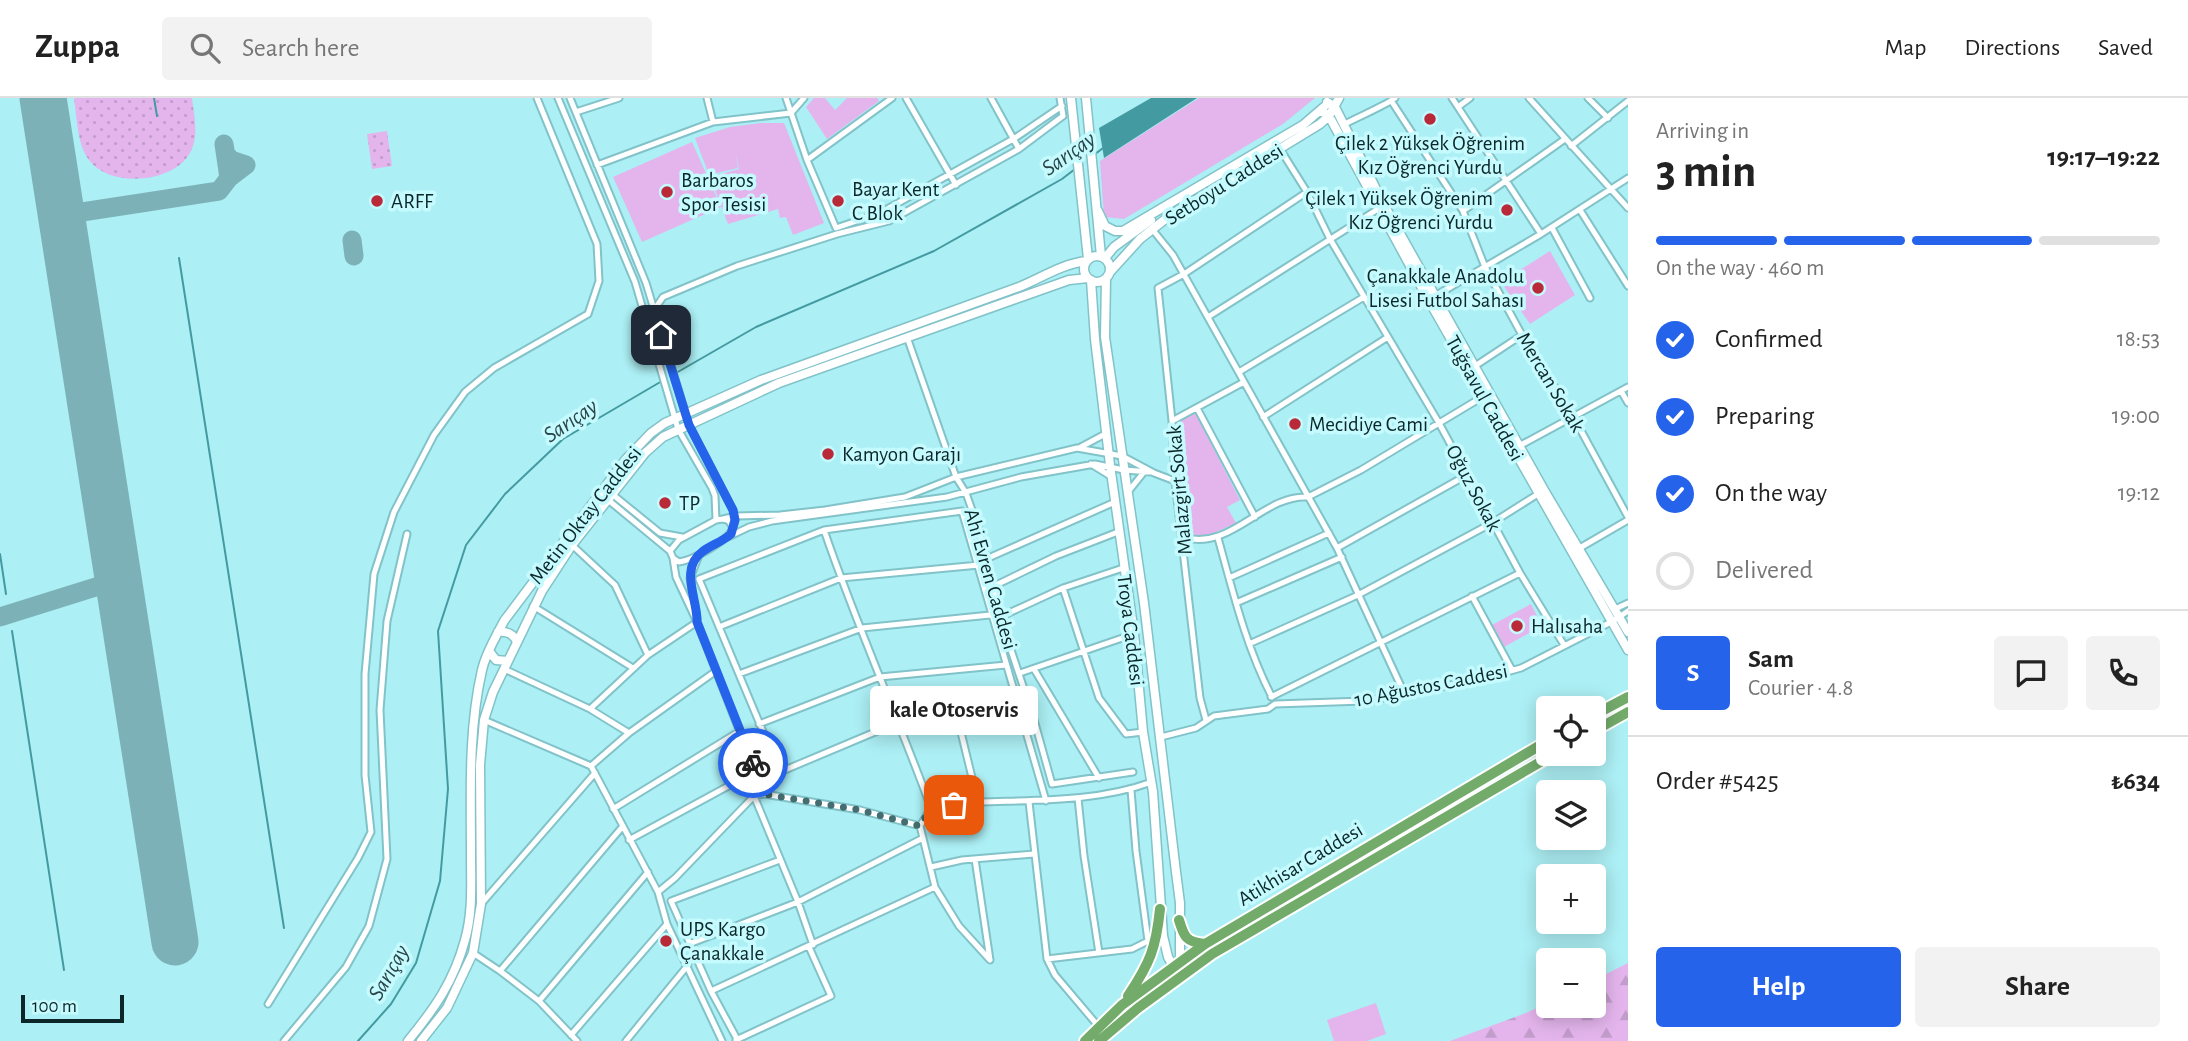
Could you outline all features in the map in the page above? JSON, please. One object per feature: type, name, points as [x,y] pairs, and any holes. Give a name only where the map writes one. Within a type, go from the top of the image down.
[{"type":"highway","points":[[1606,709],[1628,697]]},
{"type":"highway","points":[[1606,724],[1628,712]]},
{"type":"highway","name":"Atikhisar Caddesi","points":[[1085,1041],[1122,1005],[1205,944],[1536,748]]},
{"type":"highway","name":"Atikhisar Caddesi","points":[[1099,1041],[1212,954],[1536,765]]},
{"type":"highway","points":[[1122,1005],[1153,954],[1160,908]]},
{"type":"highway","points":[[1179,920],[1184,937],[1190,943],[1205,944]]},
{"type":"main road","points":[[1071,98],[1085,221],[1087,260],[1084,272],[1089,279],[1098,282],[1108,275],[1110,264],[1103,257],[1088,102]]},
{"type":"main road","points":[[1332,101],[1342,125],[1435,296],[1616,616],[1628,632]]},
{"type":"main road","name":"Setboyu Caddesi","points":[[1108,275],[1129,249],[1152,229],[1181,208],[1280,149],[1325,114],[1332,101]]},
{"type":"main road","name":"Setboyu Caddesi","points":[[1163,208],[1325,114]]},
{"type":"main road","name":"Tuğsavul Caddesi","points":[[1325,114],[1538,494],[1616,616],[1628,650]]},
{"type":"main road","points":[[1087,260],[1103,257],[1163,208]]},
{"type":"main road","points":[[1098,211],[1105,226],[1115,231],[1123,231],[1163,208]]},
{"type":"main road","name":"Metin Oktay Caddesi","points":[[408,1041],[438,1005],[446,990],[461,952],[470,915],[472,735],[482,668],[498,632],[581,516],[626,459],[650,433],[684,413],[761,380],[1050,275],[1069,263],[1087,260]]},
{"type":"main road","name":"Troya Caddesi","points":[[1108,275],[1105,337],[1161,737],[1180,903],[1176,963]]},
{"type":"main road","name":"Metin Oktay Caddesi","points":[[421,1041],[447,1008],[472,953],[481,904],[480,765],[484,720],[493,692],[533,606],[572,545],[645,453],[663,437],[678,429],[779,383],[1069,279],[1089,279]]},
{"type":"main road","name":"Troya Caddesi","points":[[1089,279],[1118,532],[1134,634],[1143,732],[1152,782],[1163,936],[1183,974]]},
{"type":"main road","points":[[498,632],[508,632],[517,642]]},
{"type":"main road","points":[[489,651],[496,660],[506,665]]},
{"type":"street","points":[[268,1004],[358,859],[371,832],[365,775],[365,674],[374,575],[394,512],[434,435],[465,393],[494,368],[588,314],[599,281],[597,244],[537,98]]},
{"type":"street","points":[[558,98],[616,235],[646,315],[673,418],[712,488],[719,520]]},
{"type":"street","points":[[570,98],[638,262],[684,413],[734,516],[730,534]]},
{"type":"street","points":[[576,111],[619,98]]},
{"type":"street","points":[[707,98],[713,122]]},
{"type":"street","points":[[786,98],[807,160],[836,228],[880,213],[1015,138],[1062,106]]},
{"type":"street","points":[[597,165],[713,122],[791,113],[804,98]]},
{"type":"street","points":[[807,160],[892,98]]},
{"type":"street","points":[[906,98],[956,185]]},
{"type":"street","points":[[991,98],[1019,149]]},
{"type":"street","points":[[1060,98],[1063,116]]},
{"type":"street","points":[[1452,98],[1541,234]]},
{"type":"street","points":[[1458,107],[1470,98]]},
{"type":"street","points":[[1529,98],[1628,208]]},
{"type":"street","points":[[1588,98],[1608,118]]},
{"type":"street","points":[[1342,125],[1393,100]]},
{"type":"street","name":"Mercan Sokak","points":[[1393,100],[1463,211],[1485,267],[1522,335],[1573,416],[1628,519]]},
{"type":"street","points":[[1571,146],[1628,101]]},
{"type":"street","points":[[654,310],[663,297],[737,267],[837,234],[889,221],[1019,149],[1063,116],[1073,115]]},
{"type":"street","points":[[1463,211],[1565,139]]},
{"type":"street","name":"Oğuz Sokak","points":[[1280,149],[1439,423],[1520,573],[1564,645]]},
{"type":"street","points":[[1435,296],[1552,228],[1628,178]]},
{"type":"street","points":[[1184,274],[1307,192]]},
{"type":"street","points":[[1208,317],[1378,209]]},
{"type":"street","points":[[1580,210],[1626,277],[1628,286]]},
{"type":"street","points":[[1552,228],[1590,298]]},
{"type":"street","points":[[1152,229],[1184,274],[1329,533],[1405,695]]},
{"type":"street","name":"Malazgirt Sokak","points":[[1184,274],[1158,288],[1172,421],[1175,481],[1200,698],[1206,720]]},
{"type":"street","points":[[1239,372],[1364,297]]},
{"type":"street","points":[[1475,366],[1522,335]]},
{"type":"street","name":"Ahi Evren Caddesi","points":[[907,337],[956,477],[966,493],[1000,617],[1020,673],[1052,784],[1099,778]]},
{"type":"street","points":[[1263,417],[1388,337]]},
{"type":"street","points":[[1172,421],[1244,383]]},
{"type":"street","points":[[1519,446],[1628,387]]},
{"type":"street","points":[[1621,391],[1628,403]]},
{"type":"street","points":[[1183,537],[1195,541],[1217,538],[1298,497],[1308,497],[1361,470],[1484,396]]},
{"type":"street","points":[[1197,408],[1255,517]]},
{"type":"street","points":[[764,794],[697,622],[676,577],[671,555],[676,542],[719,520],[734,516],[780,515],[905,497],[956,477],[1077,449],[1107,433]]},
{"type":"street","points":[[1077,449],[1122,456],[1175,481]]},
{"type":"street","points":[[609,496],[671,555],[682,562],[730,534],[772,521],[893,506],[966,493],[1021,477],[1091,464],[1154,473]]},
{"type":"street","points":[[1091,464],[1112,477]]},
{"type":"street","points":[[1128,492],[1144,472]]},
{"type":"street","points":[[1337,548],[1467,475]]},
{"type":"street","points":[[1249,644],[1358,595],[1492,523],[1538,494]]},
{"type":"street","points":[[609,496],[660,533],[685,537]]},
{"type":"street","points":[[986,559],[1115,502]]},
{"type":"street","points":[[899,722],[780,772],[699,579],[824,530],[962,511],[1046,801]]},
{"type":"street","points":[[1578,549],[1628,519]]},
{"type":"street","points":[[719,520],[729,521],[730,534]]},
{"type":"street","points":[[824,530],[931,808]]},
{"type":"street","points":[[993,586],[1056,556],[1118,532]]},
{"type":"street","points":[[1229,578],[1329,533]]},
{"type":"street","points":[[284,1041],[346,967],[369,926],[387,859],[380,709],[387,621],[407,534]]},
{"type":"street","points":[[1217,538],[1259,673],[1275,704]]},
{"type":"street","points":[[572,545],[615,585],[648,655]]},
{"type":"street","points":[[697,622],[690,578],[700,553]]},
{"type":"street","points":[[1236,603],[1342,557]]},
{"type":"street","points":[[719,626],[841,578],[979,565]]},
{"type":"street","points":[[1000,617],[1063,588],[1123,568]]},
{"type":"street","points":[[1271,697],[1520,573]]},
{"type":"street","points":[[1063,588],[1099,698],[1126,734],[1143,732]]},
{"type":"street","points":[[1472,596],[1512,670]]},
{"type":"street","points":[[1616,616],[1628,603]]},
{"type":"street","points":[[533,606],[633,668]]},
{"type":"street","points":[[1616,616],[1628,611]]},
{"type":"street","points":[[739,674],[862,628],[990,615]]},
{"type":"street","name":"10 Ağustos Caddesi","points":[[1161,737],[1196,728],[1214,716],[1268,709],[1275,704],[1337,702],[1405,695],[1512,670],[1616,616]]},
{"type":"street","points":[[590,709],[648,655],[697,622]]},
{"type":"street","points":[[1020,673],[1134,634]]},
{"type":"street","points":[[506,665],[590,709],[629,733]]},
{"type":"street","points":[[759,724],[880,677],[1006,665]]},
{"type":"street","points":[[1034,668],[1099,778],[1133,772]]},
{"type":"street","points":[[591,766],[629,733],[716,671]]},
{"type":"street","points":[[902,730],[958,720],[1021,716]]},
{"type":"street","points":[[484,720],[591,766],[648,872],[667,924],[722,1041]]},
{"type":"street","points":[[958,720],[978,802]]},
{"type":"street","points":[[613,809],[740,731]]},
{"type":"street","points":[[629,839],[756,771]]},
{"type":"street","points":[[481,904],[595,773]]},
{"type":"street","points":[[931,808],[978,802],[1078,799],[1131,790],[1152,782]]},
{"type":"street","points":[[1047,958],[1132,949],[1148,941],[1131,790]]},
{"type":"street","points":[[657,892],[675,878],[754,796],[764,794],[860,810],[920,826]]},
{"type":"street","points":[[754,796],[798,902],[811,946],[831,996],[735,1040],[671,901],[780,860]]},
{"type":"street","points":[[1078,799],[1099,953]]},
{"type":"street","points":[[1029,802],[1047,958],[1055,975],[1099,1027]]},
{"type":"street","points":[[931,808],[920,826],[935,887],[959,926],[990,960],[975,859]]},
{"type":"street","points":[[500,971],[623,826]]},
{"type":"street","points":[[689,944],[798,902],[923,838]]},
{"type":"street","points":[[931,867],[975,859],[1034,854]]},
{"type":"street","points":[[539,1002],[648,872]]},
{"type":"street","points":[[711,991],[935,887]]},
{"type":"street","points":[[571,1035],[667,924]]},
{"type":"street","points":[[472,953],[539,1002],[577,1041]]},
{"type":"street","points":[[626,1041],[688,965]]},
{"type":"green space","points":[[74,98],[192,98],[195,132],[191,151],[183,162],[158,176],[127,178],[112,175],[99,169],[85,154],[78,130]]},
{"type":"green space","points":[[814,98],[825,98],[835,110],[847,98],[877,98],[879,101],[827,139],[806,107]]},
{"type":"green space","points":[[1199,98],[1315,98],[1283,124],[1124,219],[1104,217],[1100,161]]},
{"type":"green space","points":[[784,123],[824,223],[793,235],[786,217],[780,218],[778,209],[728,224],[710,177],[739,169],[736,155],[738,168],[709,175],[695,138],[730,127]]},
{"type":"green space","points":[[387,131],[392,166],[372,169],[367,134]]},
{"type":"green space","name":"Barbaros Spor Tesisi","points":[[692,142],[721,207],[642,242],[613,177]]},
{"type":"green space","name":"Çanakkale Anadolu Lisesi Futbol Sahası","points":[[1550,251],[1575,295],[1530,324],[1501,282]]},
{"type":"green space","points":[[1195,412],[1240,500],[1227,507],[1236,523],[1205,537],[1190,535],[1186,527],[1178,482],[1175,423]]},
{"type":"green space","name":"Halısaha","points":[[1531,604],[1542,626],[1504,647],[1492,625]]},
{"type":"green space","points":[[1628,963],[1628,1041],[1450,1041],[1536,1008],[1536,1018],[1606,1018],[1606,974]]},
{"type":"green space","points":[[1376,1003],[1386,1034],[1367,1041],[1334,1041],[1327,1020]]},
{"type":"water","points":[[1151,98],[1197,98],[1104,158],[1099,128]]},
{"type":"waterway","points":[[154,98],[157,116]]},
{"type":"waterway","name":"Sarıçay","points":[[1094,155],[1103,148]]},
{"type":"waterway","name":"Sarıçay","points":[[676,373],[756,327],[934,251],[1062,179],[1075,169]]},
{"type":"waterway","points":[[179,258],[284,928]]},
{"type":"waterway","name":"Sarıçay","points":[[358,1041],[391,1004],[416,963],[440,881],[448,789],[438,631],[466,545],[505,494],[563,439],[662,381]]},
{"type":"waterway","points":[[0,554],[6,594]]},
{"type":"waterway","points":[[12,631],[64,970]]},
{"type":"taxiway","points":[[82,212],[219,191],[229,178],[224,144]]},
{"type":"taxiway","points":[[226,154],[231,160],[246,165],[229,178]]},
{"type":"taxiway","points":[[58,197],[69,209],[82,212],[71,217],[63,233]]},
{"type":"taxiway","points":[[352,240],[354,256]]},
{"type":"taxiway","points":[[0,617],[118,580]]},
{"type":"runway","points":[[43,98],[175,942]]},
{"type":"way so far","points":[[753,763],[764,794],[860,810],[920,826],[931,808],[954,805]]},
{"type":"place","name":"Çilek 2 Yüksek Öğrenim Kız Öğrenci Yurdu","points":[[1430,119]]},
{"type":"place","name":"Barbaros Spor Tesisi","points":[[667,192]]},
{"type":"place","name":"ARFF","points":[[377,201]]},
{"type":"place","name":"Bayar Kent C Blok","points":[[838,201]]},
{"type":"place","name":"Çilek 1 Yüksek Öğrenim Kız Öğrenci Yurdu","points":[[1507,210]]},
{"type":"place","name":"Çanakkale Anadolu Lisesi Futbol Sahası","points":[[1538,288]]},
{"type":"place","name":"Mecidiye Cami","points":[[1295,424]]},
{"type":"place","name":"Kamyon Garajı","points":[[828,454]]},
{"type":"place","name":"TP","points":[[665,503]]},
{"type":"place","name":"Halısaha","points":[[1517,626]]},
{"type":"place","name":"kale Otoservis","points":[[954,805]]},
{"type":"place","name":"UPS Kargo Çanakkale","points":[[666,941]]},
{"type":"route","points":[[661,335],[683,410],[696,443],[733,510],[735,520],[731,534],[700,553],[690,578],[697,622],[753,763]]}]
